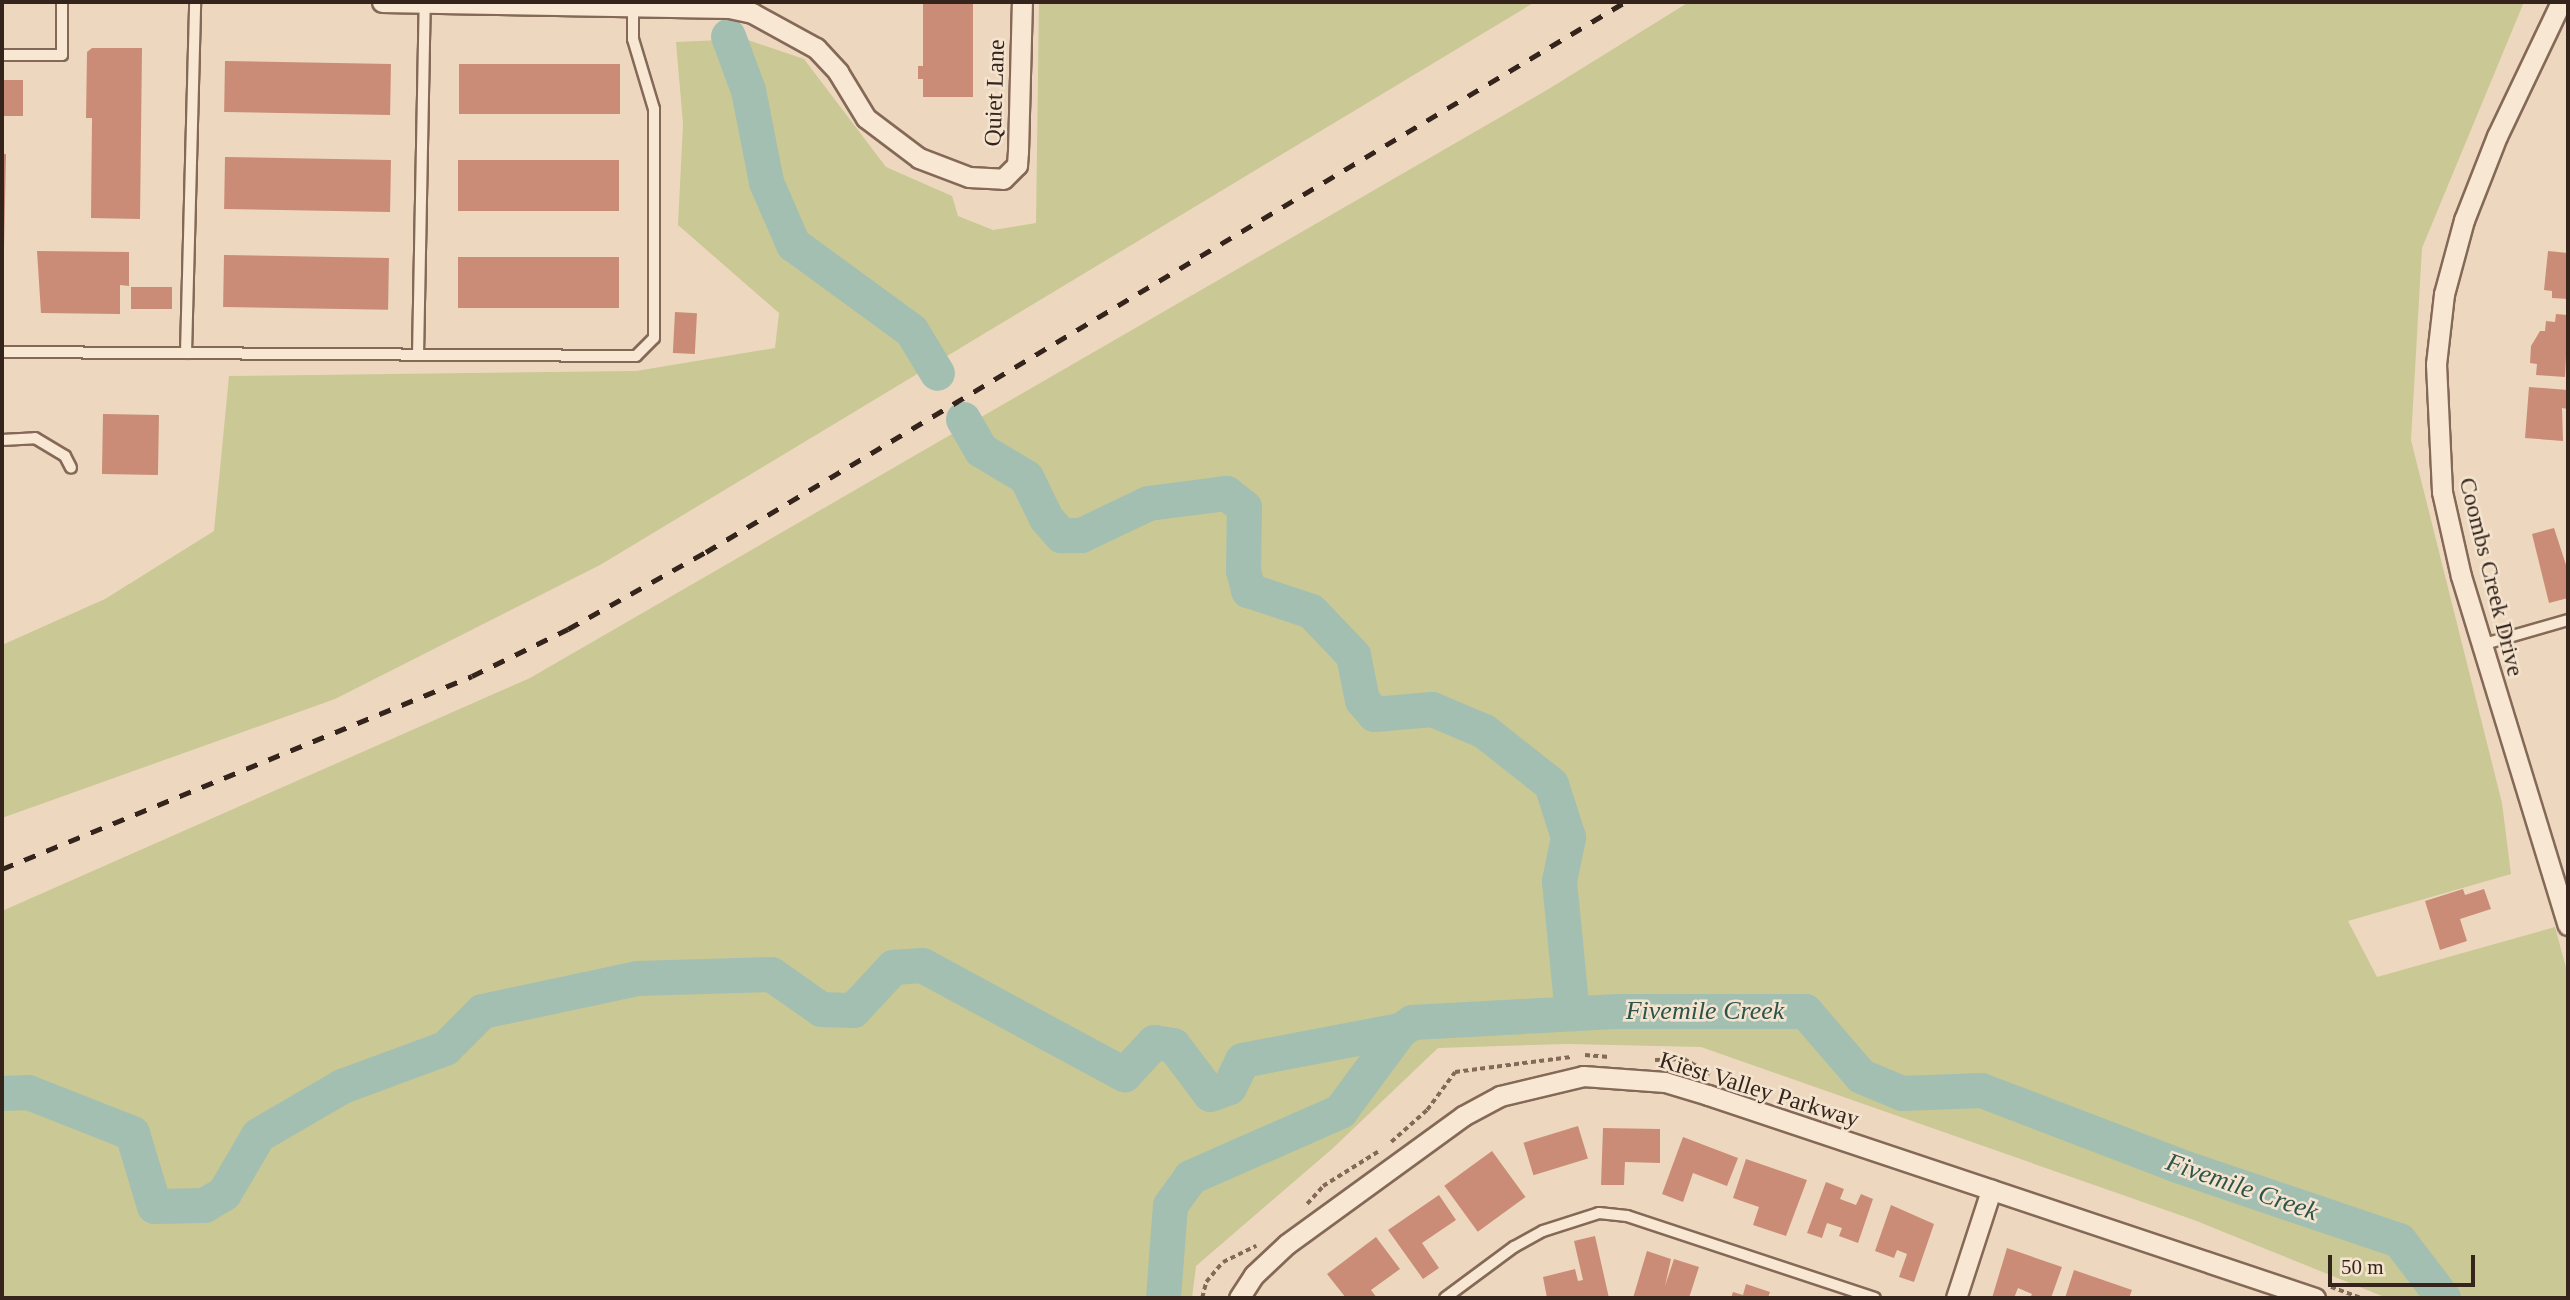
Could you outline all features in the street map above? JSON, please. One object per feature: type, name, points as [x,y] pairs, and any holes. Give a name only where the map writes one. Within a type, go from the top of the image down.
[{"type":"street","points":[[382,2],[633,7]]},
{"type":"street","name":"Quiet Lane","points":[[633,7],[729,8],[769,19],[830,60],[850,97],[885,135],[941,168],[970,177],[1003,179],[1017,165],[1022,2]]},
{"type":"street","name":"Coombs Creek Drive","points":[[2561,2],[2497,136],[2464,220],[2444,294],[2436,364],[2442,492],[2480,645],[2568,925]]},
{"type":"street","name":"Kiest Valley Parkway","points":[[1239,1298],[1254,1275],[1287,1244],[1464,1116],[1500,1096],[1583,1076],[1665,1082],[1991,1189],[2318,1291]]},
{"type":"street","points":[[1956,1298],[1991,1189]]},
{"type":"lane","points":[[2,55],[62,55],[62,2]]},
{"type":"lane","points":[[186,353],[195,2]]},
{"type":"lane","points":[[418,355],[425,2]]},
{"type":"lane","points":[[2,352],[636,356],[654,338],[654,109],[633,39],[633,7]]},
{"type":"lane","points":[[2,440],[35,438],[65,456],[71,468]]},
{"type":"lane","points":[[2480,645],[2568,621]]},
{"type":"lane","points":[[1445,1298],[1524,1242],[1598,1213],[1627,1216],[1875,1298]]},
{"type":"path","points":[[1298,1214],[1323,1186],[1413,1126],[1455,1072],[1593,1054],[1619,1059]]},
{"type":"path","points":[[1654,1060],[1684,1059],[1724,1082]]},
{"type":"path","points":[[1202,1298],[1206,1282],[1223,1262],[1269,1238]]},
{"type":"path","points":[[2318,1291],[2362,1298]]},
{"type":"shaded area","points":[[1039,2],[1535,2],[600,565],[335,699],[2,818],[2,645],[105,599],[214,531],[229,376],[636,371],[775,348],[779,313],[678,225],[683,124],[676,42],[745,39],[804,59],[886,167],[952,196],[958,216],[993,230],[1036,223]]},
{"type":"shaded area","points":[[1689,2],[2524,2],[2422,248],[2411,440],[2502,803],[2511,874],[2348,921],[2377,977],[2555,927],[2568,975],[2568,1298],[2387,1298],[2194,1220],[1701,1047],[1568,1044],[1438,1048],[1332,1149],[1196,1266],[1192,1298],[2,1298],[2,911],[530,678],[1547,90]]},
{"type":"building","points":[[923,2],[973,2],[973,97],[923,97],[923,79],[918,79],[918,66],[923,66]]},
{"type":"building","points":[[92,48],[142,48],[140,219],[91,218],[92,118],[86,118],[87,52]]},
{"type":"building","points":[[225,61],[391,64],[390,115],[224,112]]},
{"type":"building","points":[[459,64],[620,64],[620,114],[459,114]]},
{"type":"building","points":[[2,80],[23,80],[23,116],[2,116]]},
{"type":"building","points":[[2,154],[6,154],[4,249],[2,249]]},
{"type":"building","points":[[225,157],[391,160],[390,212],[224,209]]},
{"type":"building","points":[[458,160],[619,160],[619,211],[458,211]]},
{"type":"building","points":[[37,251],[129,252],[129,286],[120,285],[120,314],[41,313]]},
{"type":"building","points":[[2548,251],[2568,253],[2568,299],[2552,298],[2552,291],[2544,290]]},
{"type":"building","points":[[224,255],[389,258],[388,310],[223,307]]},
{"type":"building","points":[[458,257],[619,257],[619,308],[458,308]]},
{"type":"building","points":[[131,287],[172,287],[172,309],[131,309]]},
{"type":"building","points":[[675,312],[697,313],[695,354],[673,353]]},
{"type":"building","points":[[2556,314],[2568,315],[2565,377],[2536,375],[2537,364],[2530,363],[2531,346],[2540,331],[2545,331],[2546,321],[2555,322]]},
{"type":"building","points":[[2529,387],[2568,390],[2568,409],[2562,408],[2563,441],[2525,438]]},
{"type":"building","points":[[103,414],[159,415],[158,475],[102,474]]},
{"type":"building","points":[[2554,528],[2568,571],[2568,598],[2549,603],[2532,534]]},
{"type":"building","points":[[2463,889],[2465,895],[2484,889],[2491,909],[2460,919],[2467,941],[2440,950],[2425,901]]},
{"type":"building","points":[[1578,1126],[1588,1159],[1533,1175],[1523,1143]]},
{"type":"building","points":[[1603,1128],[1660,1129],[1660,1163],[1625,1162],[1624,1185],[1601,1185]]},
{"type":"building","points":[[1683,1137],[1738,1158],[1727,1186],[1693,1173],[1683,1202],[1662,1194]]},
{"type":"building","points":[[1492,1151],[1526,1197],[1478,1232],[1444,1186]]},
{"type":"building","points":[[1746,1159],[1807,1180],[1786,1236],[1753,1225],[1759,1207],[1733,1198]]},
{"type":"building","points":[[1826,1182],[1844,1189],[1840,1199],[1856,1205],[1861,1194],[1873,1199],[1858,1243],[1839,1236],[1842,1228],[1827,1223],[1822,1238],[1807,1233]]},
{"type":"building","points":[[1439,1195],[1456,1220],[1422,1243],[1439,1268],[1423,1279],[1388,1230]]},
{"type":"building","points":[[1891,1205],[1934,1224],[1914,1282],[1899,1277],[1907,1254],[1897,1250],[1894,1258],[1875,1251]]},
{"type":"building","points":[[1595,1236],[1609,1298],[1547,1298],[1543,1277],[1575,1269],[1578,1281],[1583,1280],[1574,1241]]},
{"type":"building","points":[[1376,1237],[1400,1269],[1371,1290],[1377,1298],[1346,1298],[1327,1274]]},
{"type":"building","points":[[2007,1248],[2062,1267],[2051,1298],[2030,1298],[2032,1294],[2018,1288],[2014,1298],[1992,1298]]},
{"type":"building","points":[[1647,1251],[1671,1259],[1665,1286],[1674,1259],[1699,1267],[1689,1298],[1633,1298]]},
{"type":"building","points":[[2074,1270],[2132,1290],[2129,1298],[2065,1298]]},
{"type":"building","points":[[1746,1284],[1770,1292],[1768,1298],[1731,1298],[1733,1292],[1743,1295]]},
{"type":"waterway","points":[[728,36],[748,90],[766,182],[793,244],[911,330],[937,373]]},
{"type":"waterway","points":[[963,419],[981,450],[1026,477],[1046,518],[1061,535],[1081,535],[1148,503],[1226,493],[1244,507],[1243,570],[1248,590],[1311,611],[1353,655],[1362,700],[1374,714],[1432,709],[1484,731],[1551,784],[1568,837],[1559,881],[1572,1013]]},
{"type":"waterway","points":[[2,1093],[28,1092],[132,1133],[154,1206],[204,1205],[224,1193],[258,1135],[342,1086],[445,1048],[482,1011],[637,978],[771,974],[821,1009],[853,1010],[893,967],[922,965],[1124,1074],[1154,1042],[1173,1045],[1210,1094],[1229,1087],[1242,1060],[1400,1030]]},
{"type":"waterway","name":"Fivemile Creek","points":[[1163,1298],[1170,1205],[1190,1177],[1340,1111],[1400,1030],[1412,1022],[1618,1011],[1805,1011],[1861,1076],[1902,1093],[1981,1090],[2177,1165],[2399,1240],[2443,1298]]},
{"type":"railway","points":[[2,869],[472,676],[568,629],[706,552],[1625,2]]}]
